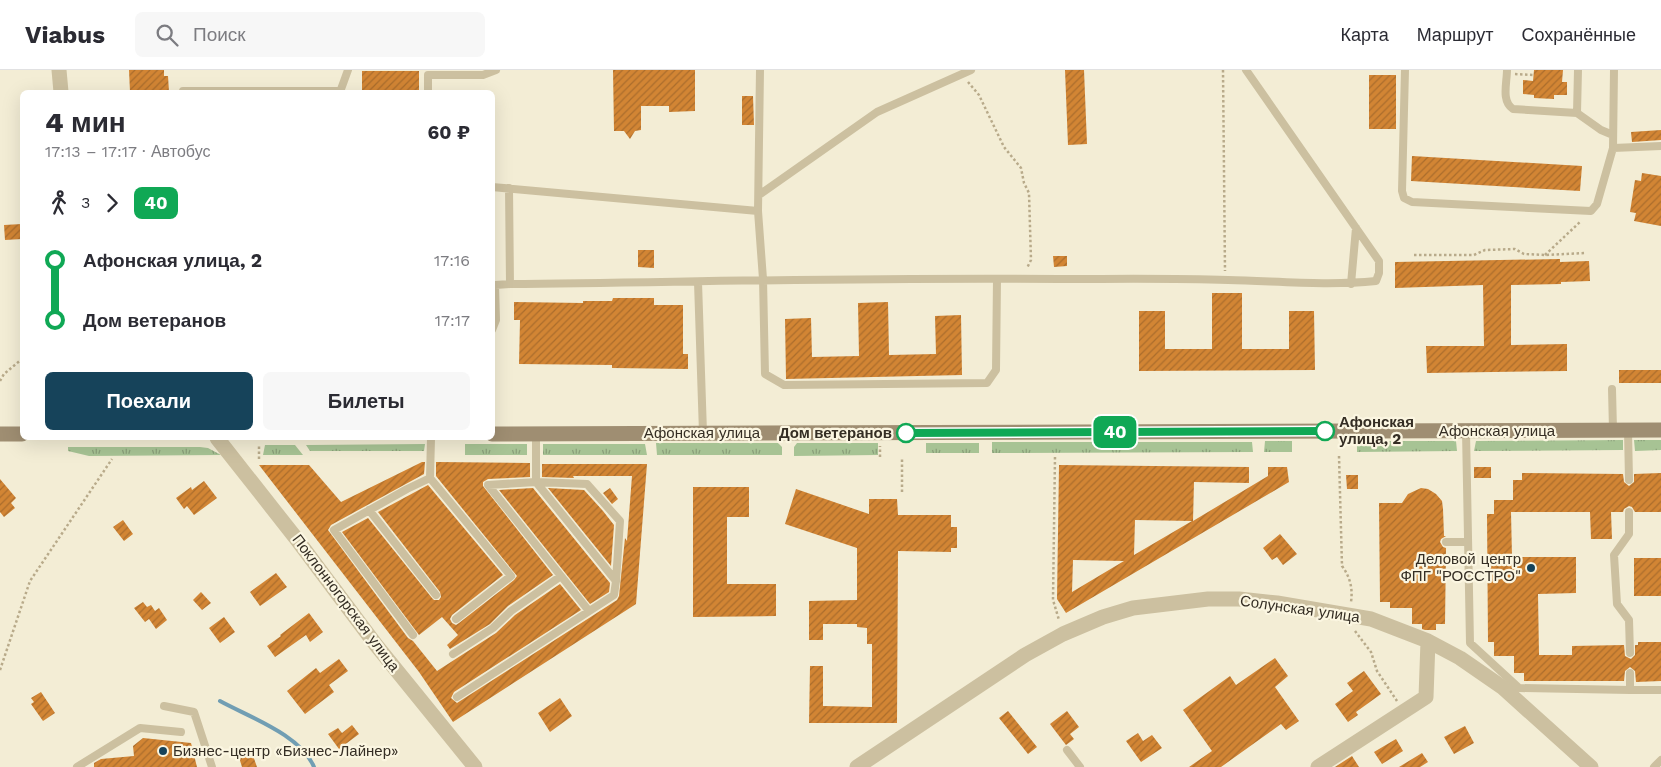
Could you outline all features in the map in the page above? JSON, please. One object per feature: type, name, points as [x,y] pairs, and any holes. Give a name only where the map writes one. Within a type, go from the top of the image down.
[{"type":"street","points":[[59,70],[61,90]]},
{"type":"street","name":"Афонская улица","points":[[495,434],[1661,430]]},
{"type":"street","points":[[0,434],[20,434]]},
{"type":"street","name":"Поклонногорская улица","points":[[220,440],[376,645],[475,767]]},
{"type":"street","name":"Солунская улица","points":[[857,767],[1025,655],[1063,634],[1103,617],[1133,608],[1208,599],[1239,599],[1277,603],[1371,619],[1428,641],[1460,658],[1502,688],[1590,767]]},
{"type":"street","points":[[1318,767],[1426,697],[1428,641]]},
{"type":"lane","points":[[341,90],[348,70]]},
{"type":"lane","points":[[428,90],[426,72],[483,75],[496,70]]},
{"type":"lane","points":[[760,70],[758,211],[763,280],[765,374],[784,385],[987,383],[996,370],[997,279]]},
{"type":"lane","points":[[759,195],[877,112],[971,70]]},
{"type":"lane","points":[[495,285],[1021,278],[1225,280],[1351,284],[1376,281],[1379,272],[1379,261],[1246,70]]},
{"type":"lane","points":[[1405,70],[1402,191],[1404,198],[1412,202],[1591,211],[1598,204],[1613,148],[1614,70]]},
{"type":"lane","points":[[1507,70],[1506,101],[1508,106],[1513,109],[1577,113],[1601,130],[1613,135]]},
{"type":"lane","points":[[1577,113],[1578,70]]},
{"type":"lane","points":[[1613,148],[1661,146]]},
{"type":"lane","points":[[495,187],[758,211]]},
{"type":"lane","points":[[509,188],[510,284]]},
{"type":"lane","points":[[1351,284],[1356,228]]},
{"type":"lane","points":[[698,282],[703,433]]},
{"type":"lane","points":[[1612,389],[1613,430]]},
{"type":"lane","points":[[1628,430],[1629,480]]},
{"type":"lane","points":[[1466,432],[1470,643],[1519,688],[1661,690]]},
{"type":"lane","points":[[536,433],[536,482],[616,581]]},
{"type":"lane","points":[[431,440],[430,478],[511,576],[456,619]]},
{"type":"lane","points":[[413,634],[334,530],[430,478]]},
{"type":"lane","points":[[457,697],[614,595],[620,521],[587,484],[536,482],[488,485],[589,611]]},
{"type":"lane","points":[[369,510],[436,595]]},
{"type":"lane","points":[[1629,512],[1629,534],[1614,555],[1616,604],[1629,620],[1630,653]]},
{"type":"lane","points":[[1446,542],[1468,542]]},
{"type":"lane","points":[[453,654],[493,628],[511,612],[561,576]]},
{"type":"lane","points":[[1630,673],[1630,690]]},
{"type":"lane","points":[[164,706],[194,712],[212,767]]},
{"type":"lane","points":[[77,767],[140,728],[181,732]]},
{"type":"lane","points":[[1067,750],[1080,767]]},
{"type":"lane","points":[[1654,767],[1661,760]]},
{"type":"path","points":[[1223,70],[1225,280]]},
{"type":"path","points":[[962,74],[979,95],[1004,147],[1021,168],[1024,183],[1029,193],[1031,260],[1021,278]]},
{"type":"path","points":[[1507,79],[1510,74],[1534,75]]},
{"type":"path","points":[[1545,255],[1591,211]]},
{"type":"path","points":[[1414,255],[1474,254],[1485,250],[1515,249],[1524,254],[1545,255],[1586,252]]},
{"type":"path","points":[[0,381],[4,374],[20,361]]},
{"type":"path","points":[[259,444],[259,459]]},
{"type":"path","points":[[880,444],[880,457]]},
{"type":"path","points":[[1339,456],[1342,566],[1348,575],[1352,592],[1348,615],[1355,632],[1371,652],[1377,671],[1404,711]]},
{"type":"path","points":[[1055,457],[1053,600],[1063,634]]},
{"type":"path","points":[[902,458],[902,492]]},
{"type":"path","points":[[0,670],[30,581],[112,459]]},
{"type":"green space","points":[[1623,440],[1623,450],[1474,451],[1476,441]]},
{"type":"green space","points":[[1634,440],[1661,440],[1661,450],[1635,451]]},
{"type":"green space","points":[[1265,441],[1292,441],[1292,452],[1264,452]]},
{"type":"green space","points":[[1357,441],[1456,441],[1457,451],[1357,452]]},
{"type":"green space","points":[[992,442],[1252,442],[1253,452],[992,453]]},
{"type":"green space","points":[[656,443],[778,443],[782,447],[782,455],[657,455]]},
{"type":"green space","points":[[797,443],[878,443],[878,455],[794,456],[794,447]]},
{"type":"green space","points":[[926,443],[979,443],[979,453],[926,453]]},
{"type":"green space","points":[[425,444],[424,451],[310,451],[306,445]]},
{"type":"green space","points":[[465,444],[527,444],[527,455],[465,455]]},
{"type":"green space","points":[[543,444],[645,444],[647,455],[543,455]]},
{"type":"green space","points":[[265,445],[295,445],[303,455],[263,455]]},
{"type":"green space","points":[[68,447],[200,447],[208,448],[221,455],[89,456],[68,451]]},
{"type":"building","points":[[129,70],[164,70],[164,76],[168,76],[169,90],[130,90]]},
{"type":"building","points":[[613,70],[695,70],[695,111],[669,112],[669,106],[641,106],[641,130],[635,131],[630,139],[624,131],[614,131]]},
{"type":"building","points":[[1065,70],[1084,70],[1087,144],[1068,145]]},
{"type":"building","points":[[1534,70],[1563,70],[1562,82],[1567,82],[1567,95],[1554,95],[1554,99],[1534,98],[1534,95],[1523,94],[1523,80],[1533,81]]},
{"type":"building","points":[[362,71],[419,71],[419,90],[362,90]]},
{"type":"building","points":[[1369,75],[1396,75],[1396,129],[1369,129]]},
{"type":"building","points":[[742,96],[753,96],[754,125],[742,125]]},
{"type":"building","points":[[1661,130],[1661,140],[1632,142],[1631,132]]},
{"type":"building","points":[[1412,156],[1582,166],[1580,191],[1411,181]]},
{"type":"building","points":[[1642,173],[1661,176],[1661,226],[1634,221],[1636,213],[1630,212],[1635,180],[1641,181]]},
{"type":"building","points":[[20,224],[20,239],[5,240],[4,225]]},
{"type":"building","points":[[638,250],[654,250],[654,268],[638,267]]},
{"type":"building","points":[[1053,256],[1067,256],[1067,266],[1054,267]]},
{"type":"building","points":[[1560,259],[1560,262],[1589,261],[1590,281],[1561,282],[1561,284],[1511,285],[1511,345],[1567,344],[1567,371],[1427,373],[1426,346],[1484,346],[1483,285],[1395,288],[1395,262]]},
{"type":"building","points":[[1212,293],[1242,293],[1242,349],[1289,349],[1289,311],[1314,311],[1315,370],[1139,371],[1139,311],[1165,311],[1165,349],[1212,349]]},
{"type":"building","points":[[613,298],[654,298],[654,305],[683,305],[683,354],[688,354],[688,369],[612,368],[612,365],[519,364],[520,320],[514,320],[514,302],[583,303],[583,301],[612,301]]},
{"type":"building","points":[[888,302],[889,355],[936,354],[935,316],[961,315],[962,375],[786,379],[785,319],[811,318],[812,357],[859,356],[858,303]]},
{"type":"building","points":[[1619,370],[1661,370],[1661,383],[1619,383]]},
{"type":"building","points":[[425,462],[424,474],[331,525],[328,530],[408,638],[413,641],[437,671],[496,633],[515,615],[560,584],[581,610],[454,692],[451,698],[457,703],[617,600],[619,596],[625,538],[627,541],[632,476],[542,477],[542,464],[647,464],[636,604],[453,722],[419,672],[259,465],[309,465],[341,502]]},
{"type":"building","points":[[436,462],[530,463],[530,477],[488,479],[483,482],[483,486],[553,575],[508,606],[490,624],[450,649],[447,645],[458,635],[442,617],[419,635],[342,532],[368,518],[432,598],[439,600],[441,597],[440,592],[378,512],[428,485],[503,575],[452,615],[450,619],[452,623],[456,625],[459,623],[517,576],[436,476]]},
{"type":"building","points":[[1059,465],[1249,467],[1249,483],[1194,482],[1193,521],[1268,476],[1268,467],[1287,467],[1289,482],[1066,613],[1057,599]],"holes":[[[1135,520],[1192,521],[1134,555]],[[1073,560],[1124,561],[1072,592]]]},
{"type":"building","points":[[1474,467],[1491,467],[1491,478],[1474,478]]},
{"type":"building","name":"Деловой центр ФПГ \"РОССТРО\"","points":[[1522,473],[1623,474],[1624,482],[1629,486],[1634,482],[1634,474],[1661,473],[1661,512],[1635,512],[1629,506],[1623,512],[1611,512],[1612,539],[1591,539],[1590,512],[1511,512],[1512,557],[1576,557],[1576,593],[1538,594],[1539,655],[1572,655],[1572,646],[1624,645],[1625,656],[1631,659],[1635,655],[1635,645],[1638,645],[1638,642],[1661,642],[1661,681],[1636,682],[1635,671],[1630,667],[1625,671],[1624,681],[1524,681],[1524,673],[1514,673],[1514,656],[1494,656],[1494,642],[1488,642],[1487,514],[1494,514],[1494,500],[1513,500],[1513,480],[1522,480]]},
{"type":"building","points":[[1346,475],[1358,475],[1358,489],[1347,489]]},
{"type":"building","points":[[0,479],[16,498],[11,503],[15,508],[4,517],[0,512]]},
{"type":"building","points":[[204,481],[217,498],[194,515],[187,506],[184,509],[176,498],[191,487],[192,490]]},
{"type":"building","points":[[693,487],[749,487],[749,517],[727,517],[727,584],[776,584],[776,616],[693,617]]},
{"type":"building","points":[[533,488],[610,583],[609,592],[590,604],[499,490]]},
{"type":"building","points":[[548,488],[584,490],[603,511],[614,525],[611,566]]},
{"type":"building","points":[[610,488],[618,499],[612,504],[603,493]]},
{"type":"building","points":[[1421,488],[1428,489],[1442,501],[1444,536],[1446,536],[1440,542],[1446,548],[1445,624],[1436,624],[1436,630],[1425,630],[1422,629],[1422,624],[1412,624],[1412,608],[1390,608],[1390,602],[1380,602],[1379,503],[1402,503],[1408,494]]},
{"type":"building","points":[[796,489],[869,514],[869,499],[897,499],[898,515],[951,515],[951,527],[957,527],[957,548],[951,548],[951,552],[898,551],[897,723],[809,723],[810,666],[823,666],[823,706],[872,707],[872,644],[867,644],[867,628],[857,627],[857,624],[823,624],[823,640],[809,640],[809,601],[857,600],[857,548],[785,524]]},
{"type":"building","points":[[123,520],[133,534],[124,541],[113,527]]},
{"type":"building","points":[[1280,534],[1297,554],[1283,565],[1277,557],[1272,560],[1263,548]]},
{"type":"building","points":[[1634,558],[1661,558],[1661,596],[1634,596]]},
{"type":"building","points":[[276,573],[287,587],[260,606],[250,592]]},
{"type":"building","points":[[201,592],[211,603],[202,610],[193,600]]},
{"type":"building","points":[[143,602],[147,607],[151,605],[155,611],[159,608],[167,620],[156,629],[149,619],[145,622],[134,608]]},
{"type":"building","points":[[309,613],[323,632],[310,642],[306,635],[275,657],[267,646]]},
{"type":"building","points":[[224,617],[235,632],[220,643],[209,628]]},
{"type":"building","points":[[1275,658],[1288,676],[1275,687],[1299,721],[1286,730],[1281,724],[1221,767],[1189,767],[1212,751],[1183,710],[1230,676],[1236,685]]},
{"type":"building","points":[[339,659],[348,671],[329,685],[334,692],[305,714],[287,691],[316,668],[320,673]]},
{"type":"building","points":[[1364,671],[1381,694],[1356,712],[1358,715],[1348,722],[1335,704],[1353,691],[1347,683]]},
{"type":"building","points":[[41,692],[55,713],[43,721],[31,704],[34,702],[31,698]]},
{"type":"building","points":[[560,698],[572,716],[550,732],[538,713]]},
{"type":"building","points":[[1008,711],[1037,747],[1028,754],[999,718]]},
{"type":"building","points":[[1067,711],[1079,727],[1070,734],[1074,739],[1066,745],[1050,724]]},
{"type":"building","points":[[352,725],[359,734],[339,749],[328,734],[338,728],[342,733]]},
{"type":"building","points":[[1465,726],[1474,743],[1454,754],[1444,737]]},
{"type":"building","points":[[1138,733],[1143,741],[1152,735],[1162,748],[1141,762],[1126,741]]},
{"type":"building","name":"Бизнес-центр «Бизнес-Лайнер»","points":[[143,738],[191,743],[197,767],[94,767],[94,763],[101,759],[134,756],[133,746]]},
{"type":"building","points":[[1396,739],[1403,751],[1382,764],[1374,752]]},
{"type":"building","points":[[251,750],[257,767],[242,767],[238,754]]},
{"type":"building","points":[[1422,753],[1428,762],[1420,767],[1399,767]]},
{"type":"building","points":[[1352,756],[1359,767],[1335,767]]},
{"type":"waterway","points":[[220,701],[286,736],[298,745],[314,767]]},
{"type":"bus line","name":"40","points":[[906,433],[1325,431]]},
{"type":"place","name":"Афонская улица, 2","points":[[1325,431]]},
{"type":"place","name":"Дом ветеранов","points":[[906,433]]},
{"type":"place","name":"Деловой центр ФПГ \"РОССТРО\"","points":[[1531,568]]},
{"type":"place","name":"Бизнес-центр «Бизнес-Лайнер»","points":[[163,751]]}]
